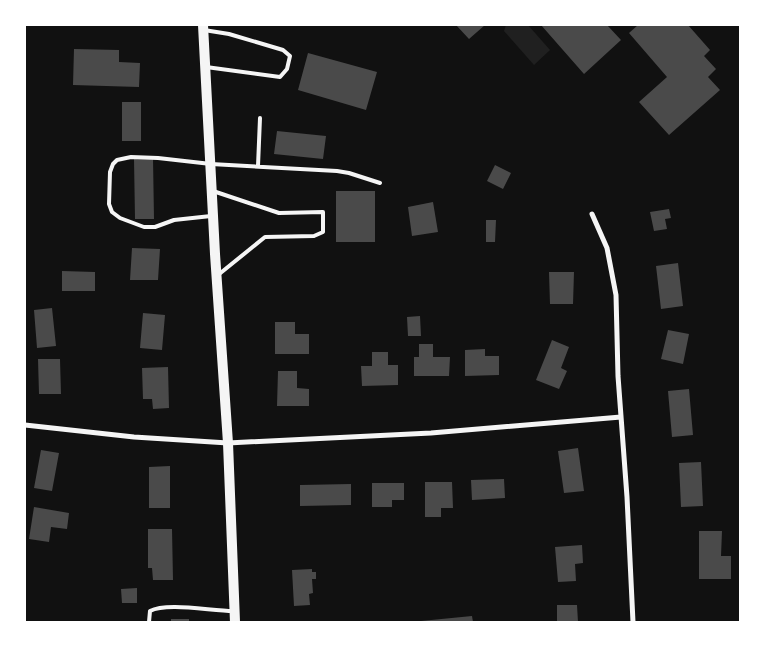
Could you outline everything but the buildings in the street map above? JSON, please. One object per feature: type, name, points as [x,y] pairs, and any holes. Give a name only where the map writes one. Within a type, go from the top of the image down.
[{"type":"main road","points":[[203,27],[228,443],[235,622]]},
{"type":"street","points":[[592,214],[607,248],[616,294],[633,622]]},
{"type":"street","points":[[25,425],[134,437],[228,443],[440,432],[621,417]]},
{"type":"lane","points":[[203,27],[283,50],[290,56],[287,69],[280,78],[206,66]]},
{"type":"lane","points":[[258,166],[260,118]]},
{"type":"lane","points":[[213,215],[180,219],[155,227],[144,226],[120,218],[112,212],[109,204],[110,172],[113,164],[117,160],[131,157],[158,158],[211,164],[343,172],[380,183]]},
{"type":"lane","points":[[212,190],[279,213],[323,212],[323,232],[314,236],[265,237],[217,277]]},
{"type":"lane","points":[[149,622],[150,611],[156,608],[235,611]]},
{"type":"shaded area","points":[[506,25],[528,25],[550,50],[534,65],[504,31]]}]
